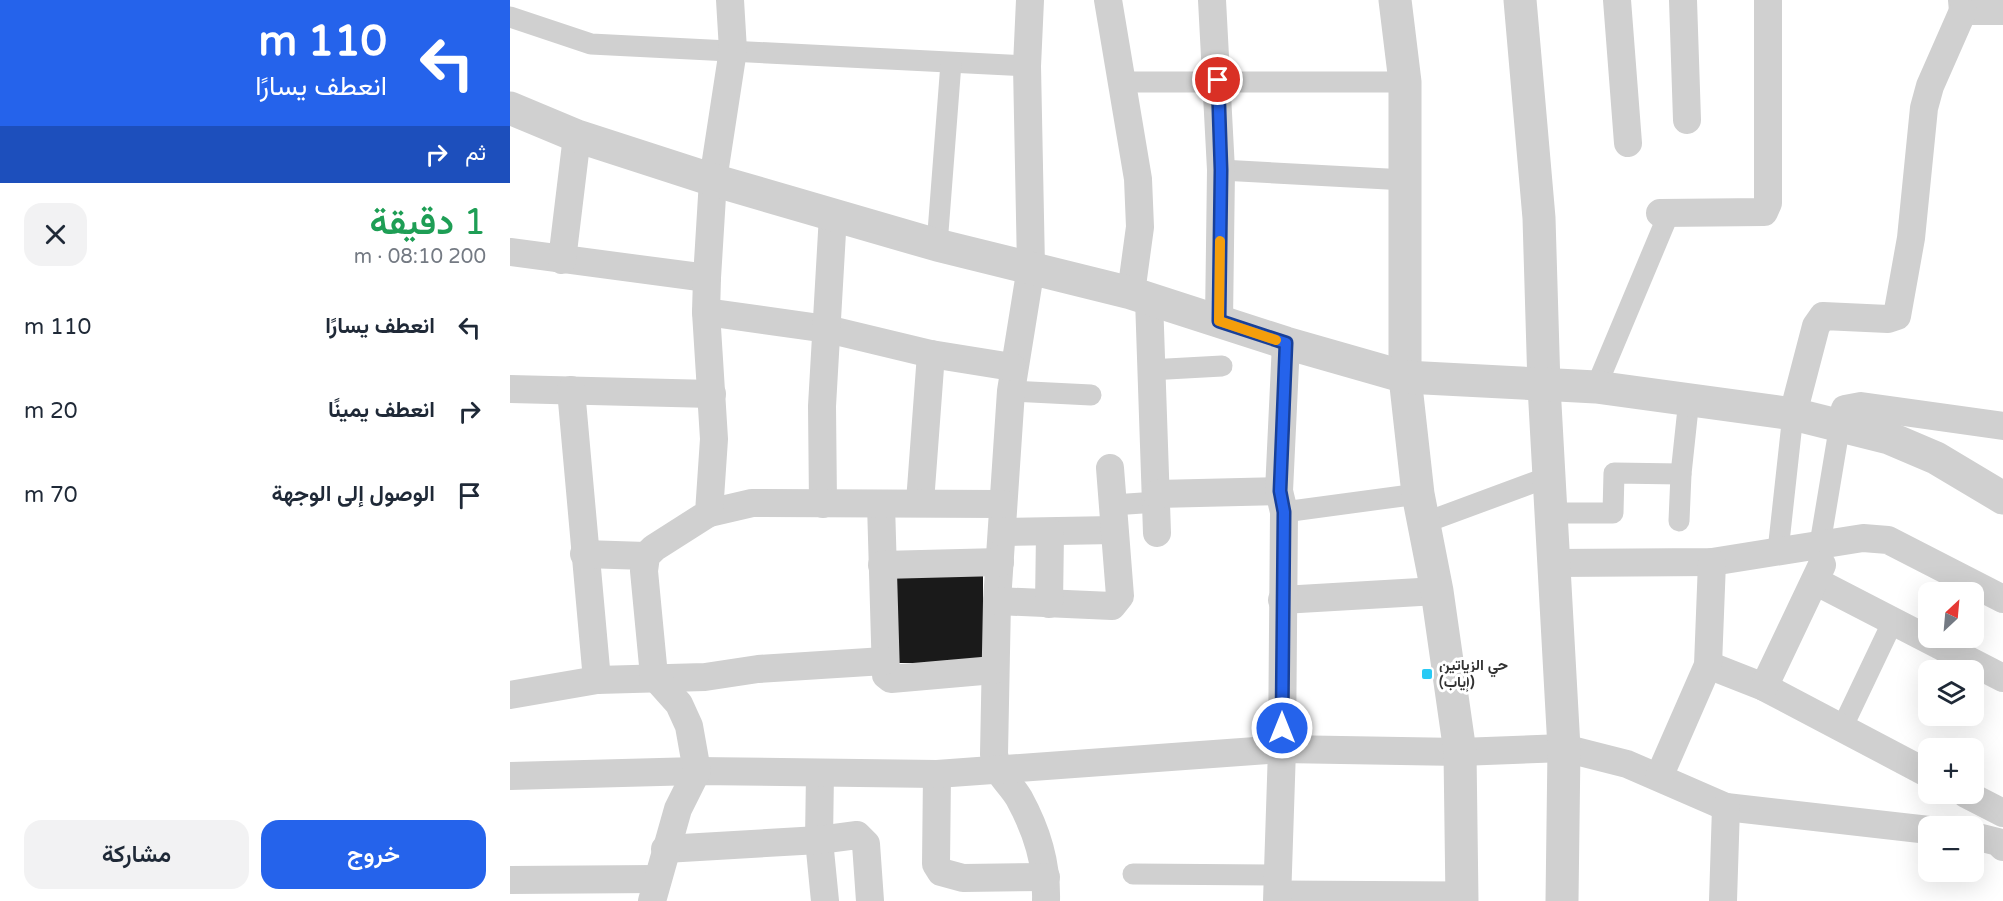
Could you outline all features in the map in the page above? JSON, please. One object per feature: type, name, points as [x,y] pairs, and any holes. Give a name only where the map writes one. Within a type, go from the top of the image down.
[{"type":"street","points":[[710,513],[714,439],[706,312],[707,278],[713,180],[733,50],[730,0]]},
{"type":"street","points":[[937,774],[936,864],[941,872],[963,889],[1046,889],[1040,844],[1031,822],[1018,796],[996,770],[994,670],[1011,379],[1031,267],[1027,66],[1030,0]]},
{"type":"street","points":[[1108,0],[1138,188],[1140,296],[1149,370],[1157,533]]},
{"type":"street","points":[[1212,0],[1221,170],[1219,321]]},
{"type":"street","points":[[1133,874],[1277,889],[1462,897],[1460,752],[1437,591],[1421,509],[1405,377],[1406,82],[1395,0]]},
{"type":"street","points":[[1520,0],[1539,218],[1544,386],[1551,476],[1564,748],[1562,901]]},
{"type":"street","points":[[1617,0],[1628,142]]},
{"type":"street","points":[[1683,0],[1687,120]]},
{"type":"street","points":[[1596,387],[1664,213],[1764,212],[1768,203],[1768,0]]},
{"type":"street","points":[[1778,551],[1793,414],[1816,327],[1823,316],[1888,319],[1897,316],[1911,238],[1924,108],[1930,86],[1962,5],[2003,11]]},
{"type":"street","points":[[510,17],[591,44],[1027,66]]},
{"type":"street","points":[[937,245],[951,63]]},
{"type":"street","points":[[1121,82],[1218,80],[1406,82]]},
{"type":"street","points":[[510,108],[577,136],[713,180],[937,245],[1140,296],[1286,343],[1405,377],[1596,387],[1793,414],[1840,424],[1888,438],[1936,458],[2003,498]]},
{"type":"street","points":[[562,260],[577,136]]},
{"type":"street","points":[[1221,170],[1406,180]]},
{"type":"street","points":[[823,504],[822,406],[833,215]]},
{"type":"street","points":[[510,252],[707,278]]},
{"type":"street","points":[[706,312],[827,329],[931,354],[1011,379],[1091,395]]},
{"type":"street","points":[[1277,889],[1282,749],[1282,502],[1286,343]]},
{"type":"street","points":[[920,502],[931,354]]},
{"type":"street","points":[[1149,370],[1222,366]]},
{"type":"street","points":[[510,389],[712,394]]},
{"type":"street","points":[[571,390],[597,680]]},
{"type":"street","points":[[1678,521],[1689,399]]},
{"type":"street","points":[[1764,687],[1815,581],[1826,542],[1840,424],[1845,409],[1861,406],[2003,426]]},
{"type":"street","points":[[997,601],[1112,606],[1117,602],[1120,596],[1110,468]]},
{"type":"street","points":[[1552,513],[1613,513],[1614,473],[1681,474]]},
{"type":"street","points":[[584,554],[646,555],[710,513],[752,503],[920,502],[1002,518],[1050,533],[1114,518],[1157,498],[1421,509],[1551,476]]},
{"type":"street","points":[[881,504],[886,675],[891,679],[994,670]]},
{"type":"street","points":[[1049,604],[1050,533]]},
{"type":"street","points":[[1555,563],[1712,562],[1826,542],[1863,538],[1888,540],[2003,599]]},
{"type":"street","points":[[510,880],[655,890],[678,809],[697,771],[689,726],[679,704],[654,676],[644,571],[646,555]]},
{"type":"street","points":[[882,565],[1000,562]]},
{"type":"street","points":[[1659,777],[1708,665],[1712,562]]},
{"type":"street","points":[[1815,581],[2003,678]]},
{"type":"street","points":[[1282,600],[1437,591]]},
{"type":"street","points":[[1842,728],[1893,621]]},
{"type":"street","points":[[510,694],[597,680],[654,676],[705,678],[758,669],[884,661]]},
{"type":"street","points":[[1708,665],[1764,687],[1918,768]]},
{"type":"street","points":[[510,776],[697,771],[937,774],[1282,749],[1460,752],[1564,748],[1627,764],[1726,807],[1918,829]]},
{"type":"street","points":[[820,773],[819,840],[825,901]]},
{"type":"street","points":[[1984,803],[2003,813]]},
{"type":"street","points":[[1723,901],[1726,807]]},
{"type":"street","points":[[665,849],[819,840],[857,835],[862,837],[866,844],[870,901]]},
{"type":"street","points":[[1984,839],[2003,846]]},
{"type":"building","points":[[893,573],[983,574],[983,663],[893,663]]},
{"type":"slow traffic","points":[[1220,241],[1219,321],[1276,340]]},
{"type":"place","name":"حي الزياتين (إياب)","points":[[1427,674]]},
{"type":"route","points":[[1218,80],[1221,170],[1219,321],[1286,343],[1280,491],[1284,512],[1282,728]]}]
